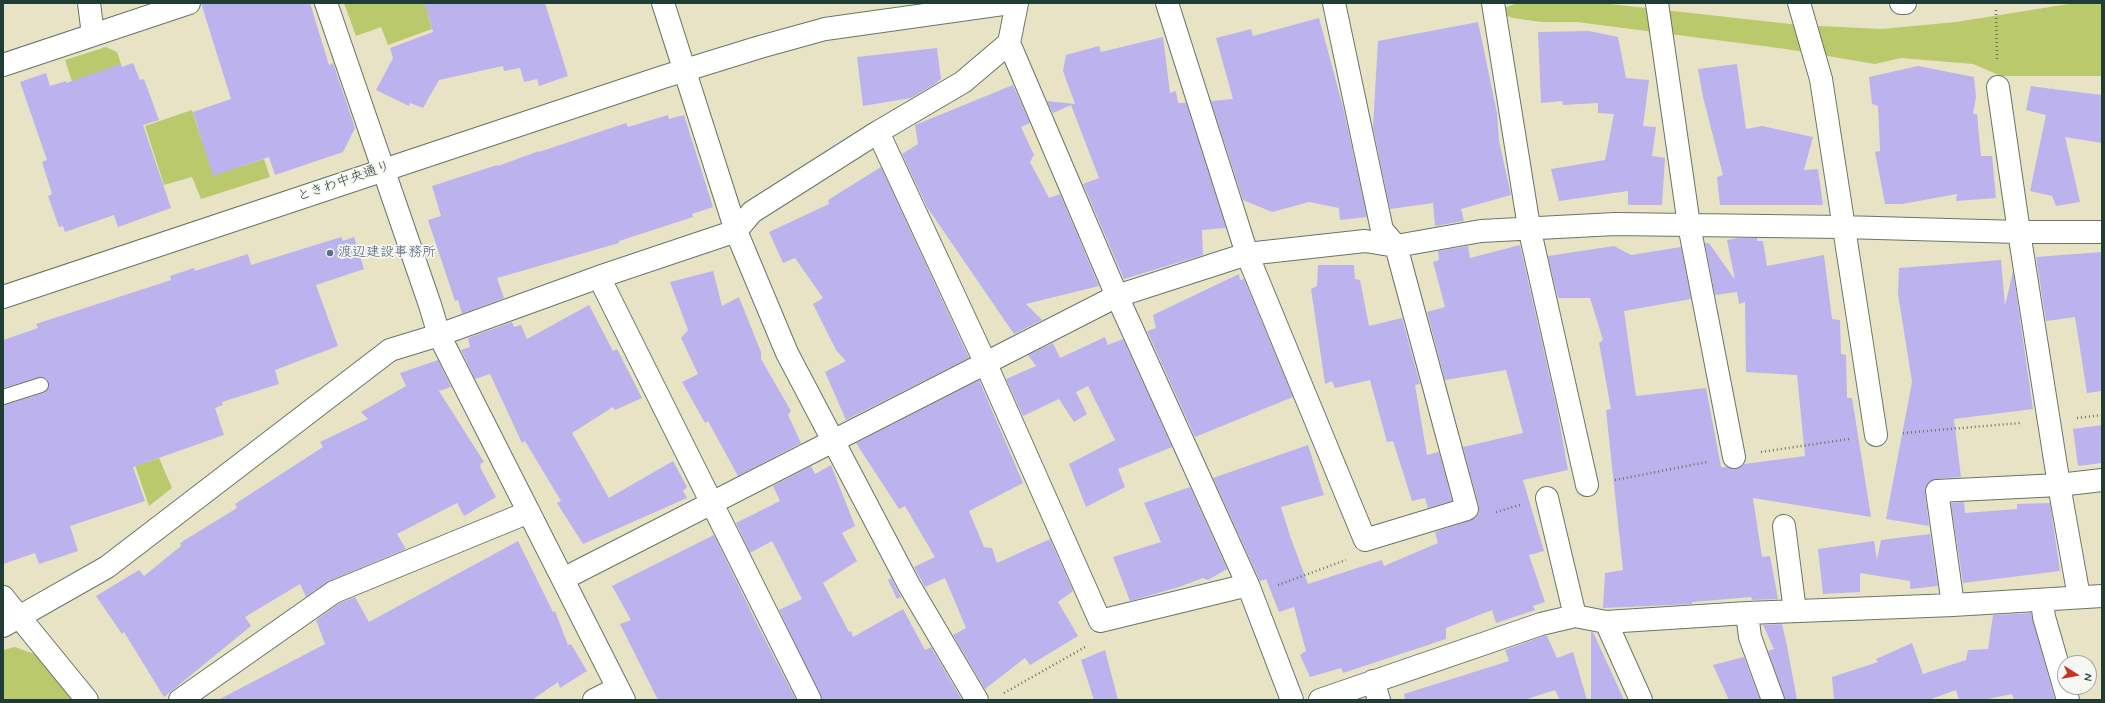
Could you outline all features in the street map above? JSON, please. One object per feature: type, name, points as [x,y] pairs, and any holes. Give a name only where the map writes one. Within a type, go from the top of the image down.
[{"type":"street","points":[[89,3],[93,35]]},
{"type":"street","points":[[326,3],[439,335],[621,694],[594,700]]},
{"type":"street","points":[[664,3],[736,231],[787,353],[909,585],[977,700]]},
{"type":"street","name":"ときわ中央通り","points":[[3,297],[686,70],[825,29],[955,6],[1010,3]]},
{"type":"street","points":[[1017,3],[1009,43],[1117,296],[1248,585],[1292,700]]},
{"type":"street","points":[[1167,3],[1247,254],[1365,540],[1468,509],[1396,246],[1382,230],[1334,3]]},
{"type":"street","points":[[1493,3],[1529,228],[1586,485]]},
{"type":"street","points":[[1657,3],[1689,225],[1734,456]]},
{"type":"street","points":[[1800,3],[1821,79],[1842,227],[1876,435]]},
{"type":"street","points":[[3,65],[93,35],[175,5]]},
{"type":"street","points":[[11,622],[108,567],[390,350],[439,335],[599,277],[736,231],[752,212],[878,132],[963,82],[1009,43]]},
{"type":"street","points":[[1998,87],[2019,232],[2059,485],[2079,597]]},
{"type":"street","points":[[878,132],[985,362],[1100,621],[1248,585]]},
{"type":"street","points":[[563,579],[712,501],[1117,296],[1247,254],[1365,241],[1396,246],[1481,231],[1615,224],[1842,227],[2019,232],[2102,232]]},
{"type":"street","points":[[599,277],[810,700]]},
{"type":"street","points":[[1953,605],[1937,491],[2059,485],[2102,480]]},
{"type":"street","points":[[1547,498],[1575,616]]},
{"type":"street","points":[[180,700],[334,592],[529,512]]},
{"type":"street","points":[[1784,526],[1795,611]]},
{"type":"street","points":[[1320,700],[1376,691],[1541,624],[1575,616],[1606,622],[1747,612],[1953,605],[2102,596]]},
{"type":"street","points":[[3,597],[11,622],[87,700]]},
{"type":"street","points":[[2042,600],[2044,617],[2068,700]]},
{"type":"street","points":[[1747,612],[1750,637],[1773,700]]},
{"type":"street","points":[[1606,622],[1640,700]]},
{"type":"lane","points":[[3,397],[41,385]]},
{"type":"path","points":[[1996,10],[1998,87]]},
{"type":"green space","points":[[344,3],[425,3],[432,29],[388,45],[381,27],[356,36]]},
{"type":"green space","points":[[1518,3],[1601,3],[1799,25],[1882,29],[1956,22],[2075,3],[2102,3],[2102,76],[2001,76],[1973,64],[1901,58],[1875,64],[1786,49],[1577,22],[1541,22],[1513,18],[1495,11]]},
{"type":"green space","points":[[106,47],[117,52],[121,64],[99,72],[92,142],[65,60]]},
{"type":"green space","points":[[192,110],[201,138],[221,173],[264,159],[270,177],[201,199],[192,177],[164,185],[145,126]]},
{"type":"green space","points":[[113,402],[147,462],[159,458],[172,488],[149,506]]},
{"type":"green space","points":[[15,647],[37,655],[73,700],[3,700],[3,650]]},
{"type":"building","points":[[201,3],[310,3],[329,65],[333,63],[355,128],[343,152],[275,175],[269,157],[213,176],[193,112],[231,99]]},
{"type":"building","points":[[425,3],[545,3],[568,76],[539,86],[537,79],[524,82],[520,68],[504,71],[503,66],[439,80],[423,108],[410,103],[409,106],[376,90],[393,58],[390,48],[433,32]]},
{"type":"building","points":[[1319,18],[1343,107],[1367,217],[1340,220],[1339,208],[1309,202],[1272,212],[1243,200],[1211,101],[1233,99],[1216,38],[1251,29],[1253,36]]},
{"type":"building","points":[[1478,22],[1497,113],[1499,141],[1511,195],[1461,209],[1464,221],[1435,226],[1433,203],[1390,209],[1373,127],[1378,41]]},
{"type":"building","points":[[1589,31],[1618,37],[1626,78],[1649,80],[1643,126],[1656,127],[1652,156],[1665,158],[1662,205],[1628,205],[1628,191],[1559,201],[1551,169],[1605,160],[1614,114],[1598,113],[1598,103],[1563,105],[1562,101],[1541,103],[1538,32]]},
{"type":"building","points":[[1163,37],[1170,93],[1176,91],[1178,103],[1186,103],[1226,228],[1202,230],[1203,255],[1124,279],[1083,184],[1099,178],[1071,105],[1053,113],[1047,101],[1075,104],[1063,71],[1066,55],[1099,46],[1101,52]]},
{"type":"building","points":[[937,48],[941,79],[935,84],[911,98],[863,106],[857,57]]},
{"type":"building","points":[[133,63],[140,80],[144,79],[159,120],[143,125],[171,208],[118,227],[114,215],[65,232],[63,226],[59,227],[48,196],[52,194],[42,162],[47,160],[20,82],[46,73],[50,86],[66,81],[66,83],[121,64],[122,67]]},
{"type":"building","points":[[1737,64],[1746,129],[1762,126],[1813,137],[1804,170],[1818,169],[1823,205],[1720,205],[1717,177],[1723,175],[1703,97],[1698,69]]},
{"type":"building","points":[[1918,66],[1974,77],[1976,97],[1973,114],[1977,114],[1981,156],[1992,156],[1996,198],[1956,201],[1957,194],[1902,204],[1885,204],[1875,152],[1880,151],[1878,106],[1872,104],[1869,77]]},
{"type":"building","points":[[1013,85],[1030,123],[1021,127],[1034,155],[1030,162],[1049,198],[1060,194],[1099,286],[1026,304],[1042,320],[1014,334],[927,207],[902,154],[918,144],[915,125]]},
{"type":"building","points":[[2031,86],[2052,89],[2053,86],[2053,89],[2102,95],[2102,143],[2065,137],[2080,202],[2056,206],[2052,196],[2030,191],[2046,115],[2026,110]]},
{"type":"building","points":[[668,115],[669,119],[684,115],[713,207],[692,214],[693,217],[619,241],[619,243],[497,278],[504,298],[462,314],[458,300],[455,301],[428,220],[441,216],[432,186],[497,165],[498,166],[626,123],[628,127]]},
{"type":"building","points":[[881,167],[969,358],[846,420],[825,372],[846,361],[836,350],[813,304],[823,298],[795,258],[783,263],[769,232],[829,204],[828,200]]},
{"type":"building","points":[[341,237],[343,241],[354,237],[364,269],[316,285],[338,346],[275,370],[279,384],[222,402],[223,405],[215,408],[224,435],[133,467],[145,501],[70,526],[78,551],[39,564],[35,553],[3,564],[3,405],[44,393],[49,386],[47,379],[42,377],[3,388],[3,340],[38,328],[36,324],[171,280],[170,276],[194,268],[195,271],[248,254],[251,265]]},
{"type":"building","points":[[1738,238],[1757,238],[1757,241],[1763,241],[1767,266],[1824,255],[1832,319],[1840,320],[1841,354],[1846,355],[1847,398],[1852,398],[1871,517],[1753,498],[1762,557],[1770,556],[1778,599],[1752,600],[1751,597],[1692,602],[1692,604],[1603,608],[1605,573],[1623,570],[1606,410],[1611,409],[1599,343],[1603,340],[1590,298],[1558,298],[1548,256],[1614,246],[1631,255],[1681,247],[1691,299],[1624,311],[1636,396],[1706,388],[1721,467],[1736,469],[1744,464],[1805,456],[1797,375],[1746,372],[1745,302],[1739,304],[1737,292],[1715,295],[1705,243],[1709,243],[1735,280],[1727,240]]},
{"type":"building","points":[[1520,245],[1557,409],[1568,470],[1523,480],[1544,551],[1529,555],[1545,602],[1533,606],[1535,610],[1496,623],[1492,610],[1446,628],[1446,639],[1343,673],[1341,668],[1310,677],[1300,655],[1306,651],[1294,607],[1279,612],[1266,579],[1260,581],[1213,478],[1308,445],[1324,495],[1281,507],[1308,584],[1382,560],[1384,566],[1438,543],[1435,532],[1476,518],[1479,512],[1479,506],[1463,447],[1523,433],[1506,370],[1445,380],[1427,312],[1445,307],[1433,262],[1439,260],[1438,251],[1468,246],[1470,258]]},
{"type":"building","points":[[2102,252],[2102,391],[2087,393],[2075,317],[2046,321],[2036,257]]},
{"type":"building","points":[[2001,260],[2005,306],[2013,271],[2033,409],[1954,419],[1961,477],[1936,479],[1930,481],[1926,486],[1925,493],[1929,526],[1886,519],[1912,382],[1898,294],[1899,268]]},
{"type":"building","points":[[1318,265],[1354,265],[1355,279],[1360,280],[1369,326],[1402,318],[1420,384],[1415,385],[1427,455],[1439,452],[1452,501],[1428,508],[1425,498],[1412,501],[1393,441],[1387,442],[1370,380],[1335,388],[1332,381],[1325,384],[1311,289],[1317,286]]},
{"type":"building","points":[[713,271],[722,306],[739,297],[761,352],[761,359],[791,411],[788,415],[801,443],[738,476],[708,421],[705,423],[682,382],[698,374],[681,338],[688,330],[670,282]]},
{"type":"building","points":[[1239,274],[1240,280],[1244,279],[1293,397],[1195,437],[1147,331],[1156,328],[1153,315]]},
{"type":"building","points":[[589,305],[613,351],[617,349],[642,398],[615,410],[613,407],[572,433],[609,498],[673,461],[687,487],[683,491],[687,498],[583,544],[557,503],[561,501],[525,441],[522,443],[490,374],[475,379],[461,350],[470,347],[468,338],[512,322],[514,327],[521,325],[527,339]]},
{"type":"building","points":[[1105,337],[1108,345],[1123,339],[1172,447],[1118,469],[1125,487],[1086,507],[1069,464],[1115,440],[1088,386],[1076,392],[1087,414],[1074,422],[1059,399],[1023,416],[1006,379],[1036,366],[1028,355],[1053,343],[1060,358]]},
{"type":"building","points":[[438,360],[451,387],[439,391],[484,462],[480,464],[480,467],[496,497],[464,516],[457,503],[397,534],[406,549],[329,581],[306,597],[300,584],[245,617],[251,626],[164,697],[124,632],[122,634],[96,596],[139,570],[144,576],[181,546],[180,543],[237,508],[235,504],[323,447],[320,442],[368,419],[361,412],[406,386],[400,373]]},
{"type":"building","points":[[979,380],[1023,483],[969,511],[984,547],[992,548],[997,563],[1050,539],[1073,591],[1058,602],[1078,636],[1030,665],[1025,658],[985,689],[953,635],[966,628],[945,578],[925,587],[914,567],[935,557],[905,506],[899,509],[856,443]]},
{"type":"building","points":[[2102,425],[2102,463],[2078,466],[2073,429]]},
{"type":"building","points":[[831,465],[855,526],[842,533],[857,561],[823,583],[849,632],[851,631],[853,637],[903,609],[925,650],[931,647],[962,700],[822,700],[779,610],[802,599],[772,541],[750,553],[736,523],[780,501],[773,486],[811,466],[815,474]]},
{"type":"building","points":[[1190,487],[1227,569],[1208,580],[1203,578],[1179,587],[1130,601],[1113,557],[1161,542],[1144,503]]},
{"type":"building","points":[[1964,502],[1965,513],[2017,509],[2017,504],[2050,503],[2060,571],[1963,583],[1951,503]]},
{"type":"building","points":[[1930,534],[1938,586],[1910,589],[1910,581],[1860,573],[1860,592],[1823,594],[1818,549],[1874,541],[1877,560],[1881,540]]},
{"type":"building","points":[[714,535],[796,700],[658,700],[620,624],[631,620],[612,586]]},
{"type":"building","points":[[518,541],[553,612],[555,611],[568,645],[571,644],[587,671],[560,688],[558,682],[532,700],[218,700],[325,644],[316,620],[340,603],[355,597],[369,622]]},
{"type":"building","points":[[891,578],[901,597],[897,599],[888,580]]},
{"type":"building","points":[[2031,613],[2055,700],[2014,700],[2012,694],[1983,700],[1959,700],[1956,690],[1931,700],[1834,700],[1832,677],[1878,662],[1876,659],[1912,643],[1923,674],[1966,660],[1968,650],[1988,649],[1993,615]]},
{"type":"building","points":[[1782,624],[1797,700],[1785,700],[1768,651],[1774,649],[1763,625]]},
{"type":"building","points":[[1591,632],[1593,632],[1624,700],[1591,700]]},
{"type":"building","points":[[1547,636],[1557,658],[1573,652],[1587,700],[1560,700],[1555,690],[1524,700],[1405,700],[1404,694],[1509,661],[1505,650]]},
{"type":"building","points":[[1105,650],[1118,700],[1094,700],[1081,660]]},
{"type":"building","points":[[1744,657],[1760,700],[1729,700],[1713,665]]},
{"type":"place","name":"渡辺建設事務所","points":[[330,253]]}]
